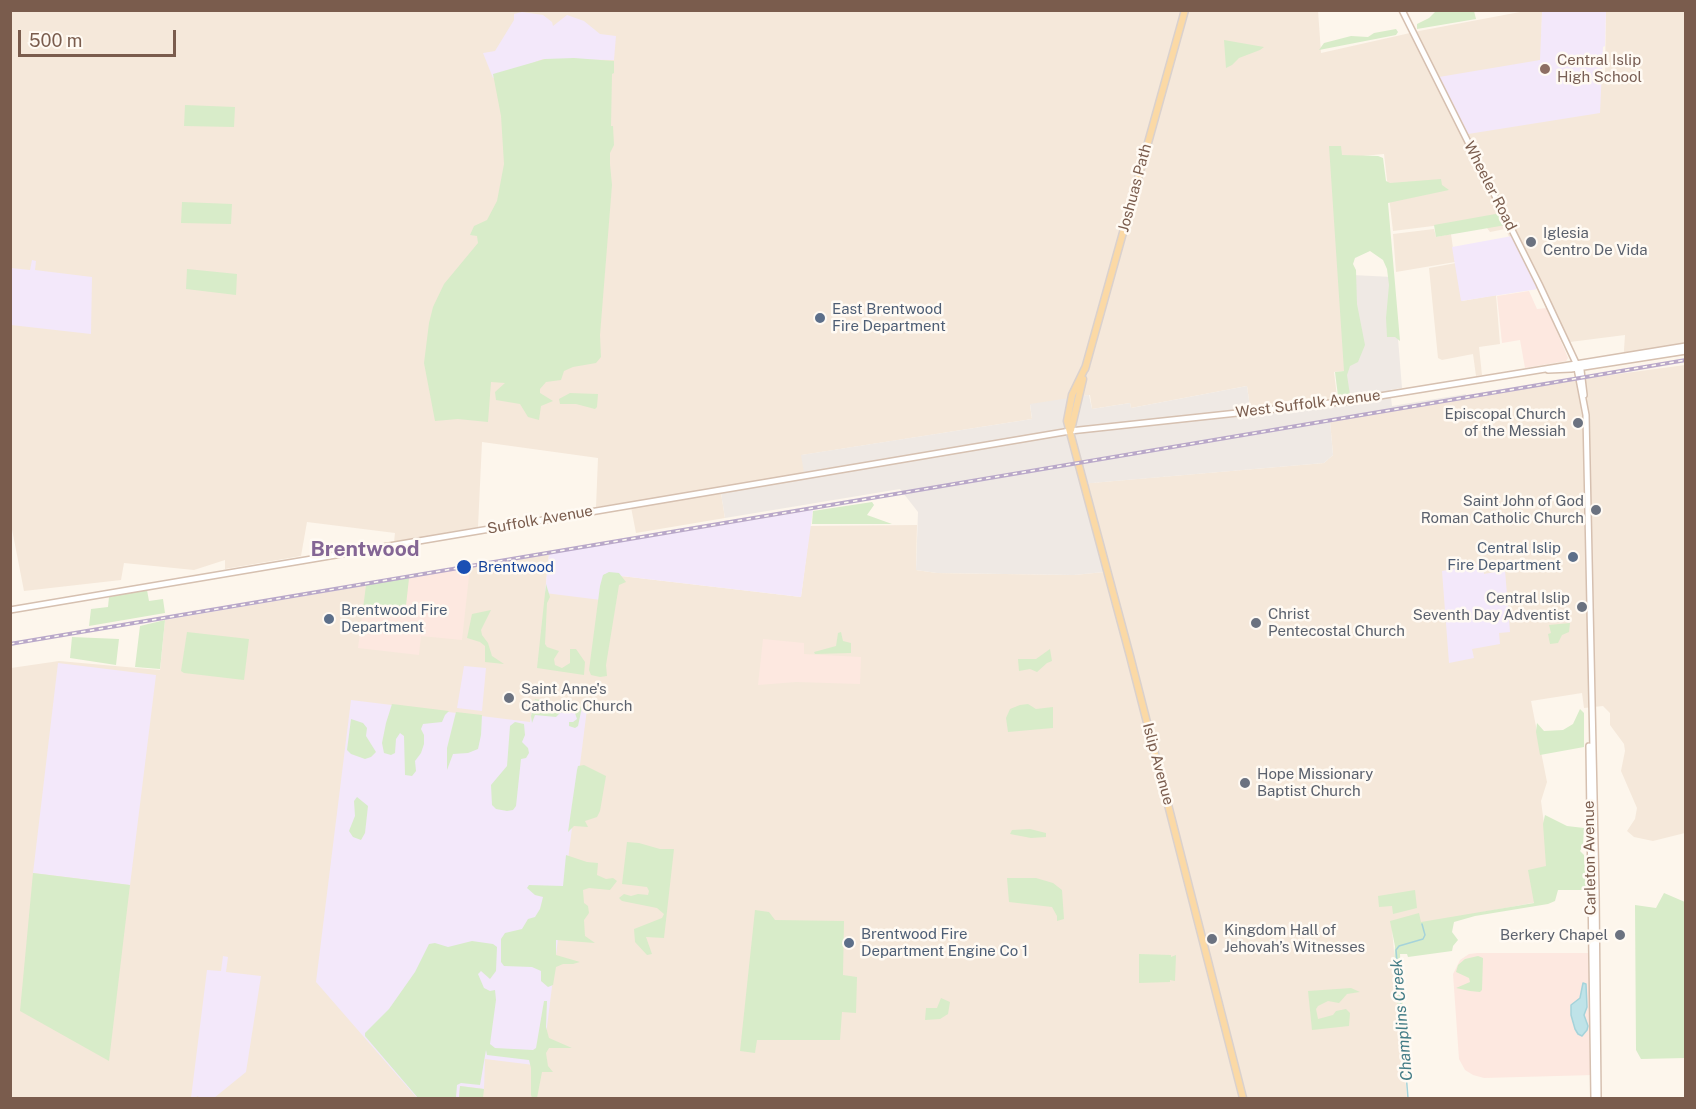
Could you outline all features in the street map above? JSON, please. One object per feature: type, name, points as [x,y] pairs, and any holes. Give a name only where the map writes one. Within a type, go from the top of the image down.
[{"type":"main road","name":"Joshuas Path","points":[[1070,431],[1185,10]]},
{"type":"main road","name":"Wheeler Road","points":[[1402,10],[1539,284],[1581,377]]},
{"type":"main road","points":[[1577,366],[1686,346]]},
{"type":"main road","points":[[1577,366],[1686,351]]},
{"type":"main road","name":"Joshuas Path","points":[[1070,431],[1067,421],[1072,395],[1086,366]]},
{"type":"main road","name":"West Suffolk Avenue","points":[[1070,431],[1349,401],[1545,369],[1555,371],[1577,366]]},
{"type":"main road","points":[[1581,377],[1590,366]]},
{"type":"main road","name":"Carleton Avenue","points":[[1581,377],[1586,414],[1590,690],[1589,824],[1596,1098]]},
{"type":"main road","points":[[1072,395],[1076,405]]},
{"type":"main road","name":"Suffolk Avenue","points":[[10,610],[1070,431]]},
{"type":"main road","name":"Islip Avenue","points":[[1070,431],[1244,1098]]},
{"type":"shaded area","points":[[1318,10],[1321,53],[1520,12],[1542,12],[1541,60],[1599,113],[1601,80],[1605,75],[1606,11],[1685,11],[1685,355],[1623,364],[1625,335],[1562,343],[1547,307],[1505,229],[1490,232],[1481,220],[1393,231],[1384,154],[1331,159],[1345,371],[1334,372],[1338,405],[1251,415],[1247,386],[1131,408],[1130,403],[1092,409],[1090,395],[1030,405],[1032,419],[802,455],[805,473],[720,487],[725,518],[636,533],[630,502],[596,507],[598,458],[482,442],[478,527],[394,542],[395,533],[307,522],[301,556],[225,569],[225,560],[194,570],[124,563],[121,580],[24,591],[10,519],[10,11]]},
{"type":"shaded area","name":"Central Islip High School","points":[[1546,10],[1606,11],[1600,113],[1468,134],[1439,77],[1540,60],[1542,12]]},
{"type":"shaded area","points":[[522,12],[543,15],[552,22],[553,26],[567,15],[584,21],[600,34],[616,36],[614,60],[543,59],[493,78],[483,53],[495,51],[514,20],[514,14]]},
{"type":"shaded area","points":[[1434,229],[1436,237],[1451,234],[1455,262],[1396,272],[1393,234]]},
{"type":"shaded area","points":[[1512,236],[1538,289],[1461,301],[1452,247]]},
{"type":"shaded area","points":[[32,260],[36,261],[35,270],[92,277],[91,334],[11,325],[11,268],[30,270]]},
{"type":"shaded area","points":[[1456,263],[1462,301],[1496,295],[1500,344],[1479,347],[1482,375],[1476,376],[1473,354],[1442,360],[1438,358],[1429,268]]},
{"type":"shaded area","points":[[1352,275],[1393,277],[1402,388],[1390,390],[1392,406],[1466,394],[1466,399],[1330,421],[1333,455],[1324,463],[1080,484],[1104,572],[1074,575],[937,573],[916,570],[918,512],[900,489],[725,518],[720,487],[804,473],[801,455],[1032,419],[1030,404],[1089,395],[1092,409],[1130,403],[1131,408],[1247,386],[1251,415],[1347,404],[1344,360]]},
{"type":"shaded area","points":[[1529,291],[1537,309],[1547,308],[1568,358],[1566,361],[1525,368],[1520,340],[1502,343],[1497,296]]},
{"type":"shaded area","points":[[1685,365],[1685,833],[1653,841],[1634,837],[1627,831],[1635,819],[1637,808],[1621,771],[1624,744],[1610,725],[1610,713],[1603,706],[1584,708],[1582,693],[1531,701],[1547,782],[1541,801],[1554,899],[1392,929],[1407,1098],[11,1098],[11,668],[59,661],[160,670],[165,620],[549,554],[545,593],[604,574],[801,597],[810,526],[917,525],[916,570],[937,573],[1074,575],[1104,572],[1079,484],[1324,463],[1333,455],[1330,421],[1574,380]]},
{"type":"shaded area","points":[[813,510],[801,597],[604,574],[601,600],[545,593],[549,554]]},
{"type":"shaded area","points":[[1483,563],[1484,574],[1505,570],[1510,632],[1499,633],[1500,644],[1472,649],[1474,658],[1449,663],[1442,571]]},
{"type":"shaded area","points":[[470,567],[462,640],[421,636],[419,655],[358,648],[363,609],[405,614],[409,578]]},
{"type":"shaded area","points":[[763,639],[804,643],[804,654],[861,657],[860,684],[796,682],[758,685]]},
{"type":"shaded area","points":[[58,663],[156,675],[130,885],[33,873]]},
{"type":"shaded area","points":[[464,666],[486,668],[482,711],[457,708]]},
{"type":"shaded area","points":[[351,700],[530,722],[533,702],[587,709],[542,1066],[485,1059],[484,1089],[460,1086],[459,1098],[417,1098],[316,982]]},
{"type":"shaded area","points":[[1592,953],[1594,1075],[1484,1078],[1465,1070],[1459,1059],[1453,974],[1460,960],[1469,954]]},
{"type":"shaded area","points":[[223,956],[228,957],[226,972],[261,976],[246,1072],[214,1098],[197,1096],[191,1098],[207,970],[221,971]]},
{"type":"green space","points":[[1474,11],[1476,19],[1417,29],[1417,24],[1435,12]]},
{"type":"green space","points":[[1396,29],[1398,32],[1396,35],[1319,50],[1324,43],[1351,36],[1368,37],[1374,33]]},
{"type":"green space","points":[[1224,40],[1264,47],[1239,58],[1226,68]]},
{"type":"green space","points":[[574,58],[614,61],[611,126],[613,126],[614,145],[610,153],[612,185],[600,335],[601,357],[596,363],[564,371],[561,380],[546,382],[540,389],[540,393],[553,401],[541,406],[539,420],[528,417],[520,404],[496,400],[495,392],[505,383],[491,382],[488,422],[458,419],[435,421],[424,363],[433,307],[444,284],[478,243],[477,236],[470,235],[474,226],[487,220],[497,201],[504,164],[501,116],[493,74],[545,59]]},
{"type":"green space","points":[[185,105],[235,107],[234,127],[184,126]]},
{"type":"green space","points":[[1329,146],[1341,146],[1342,155],[1383,158],[1386,181],[1390,183],[1441,179],[1442,185],[1449,190],[1388,203],[1400,341],[1395,337],[1387,337],[1389,285],[1383,260],[1370,251],[1355,258],[1353,264],[1356,270],[1357,304],[1365,345],[1358,362],[1350,366],[1347,375],[1350,395],[1347,398],[1338,396],[1335,372],[1344,371]]},
{"type":"green space","points":[[182,202],[232,204],[231,224],[181,223]]},
{"type":"green space","points":[[1501,213],[1506,225],[1436,237],[1434,225]]},
{"type":"green space","points":[[187,269],[237,274],[236,295],[186,289]]},
{"type":"green space","points":[[570,393],[598,394],[597,407],[595,409],[576,404],[560,404],[559,399]]},
{"type":"green space","points":[[872,502],[874,505],[867,515],[892,524],[812,524],[813,511]]},
{"type":"green space","points":[[609,572],[619,573],[626,582],[619,585],[606,665],[607,676],[600,677],[591,675],[589,670],[600,586],[603,575]]},
{"type":"green space","points":[[409,578],[405,614],[363,609],[366,585]]},
{"type":"green space","points":[[546,584],[550,597],[547,603],[545,644],[559,651],[554,659],[555,665],[562,668],[570,663],[570,649],[576,649],[585,662],[584,675],[537,668]]},
{"type":"green space","points":[[147,590],[149,601],[163,599],[165,613],[89,626],[91,609],[108,607],[109,597]]},
{"type":"green space","points":[[491,610],[481,630],[482,635],[488,643],[492,656],[504,664],[485,662],[485,646],[467,638],[472,614]]},
{"type":"green space","points":[[165,620],[160,669],[135,667],[140,626]]},
{"type":"green space","points":[[1570,623],[1569,632],[1562,635],[1558,643],[1550,644],[1549,625]]},
{"type":"green space","points":[[187,632],[249,639],[244,680],[181,671]]},
{"type":"green space","points":[[841,632],[843,641],[851,643],[851,653],[815,654],[814,652],[836,646],[838,633]]},
{"type":"green space","points":[[72,637],[119,639],[116,665],[70,658]]},
{"type":"green space","points":[[1050,649],[1052,661],[1037,672],[1030,669],[1019,671],[1018,659],[1036,659]]},
{"type":"green space","points":[[535,699],[582,707],[578,726],[575,728],[569,726],[569,722],[577,719],[575,713],[566,711],[556,717],[535,715],[532,723],[531,716]]},
{"type":"green space","points":[[392,704],[449,711],[442,722],[423,724],[421,729],[424,744],[415,761],[416,771],[412,776],[405,775],[404,736],[400,733],[396,739],[395,753],[391,755],[384,753],[382,743]]},
{"type":"green space","points":[[1028,704],[1036,709],[1053,707],[1053,728],[1008,732],[1006,718],[1010,709]]},
{"type":"green space","points":[[1580,709],[1584,713],[1584,747],[1540,755],[1536,732],[1537,723],[1544,731],[1563,730],[1573,724]]},
{"type":"green space","points":[[456,712],[482,715],[481,735],[478,749],[468,753],[453,754],[447,770],[447,748]]},
{"type":"green space","points":[[351,719],[363,723],[367,728],[366,736],[376,752],[371,757],[365,759],[347,750]]},
{"type":"green space","points":[[515,722],[524,724],[525,735],[522,742],[528,748],[529,753],[526,758],[521,759],[516,806],[513,810],[507,811],[496,809],[492,805],[491,785],[507,766],[510,726]]},
{"type":"green space","points":[[584,765],[606,776],[600,811],[597,817],[585,821],[588,827],[574,826],[568,832],[577,770],[578,766]]},
{"type":"green space","points":[[357,797],[368,806],[365,833],[361,840],[353,837],[349,831],[355,816],[354,801]]},
{"type":"green space","points":[[1545,815],[1567,826],[1584,828],[1583,845],[1580,851],[1584,855],[1586,890],[1558,890],[1555,901],[1548,904],[1475,916],[1454,922],[1452,932],[1458,940],[1452,951],[1408,957],[1407,954],[1400,954],[1404,1032],[1400,1031],[1394,968],[1395,946],[1390,921],[1419,913],[1421,922],[1534,903],[1528,870],[1546,866],[1543,824]]},
{"type":"green space","points":[[1030,829],[1046,833],[1046,837],[1031,838],[1010,834],[1012,830]]},
{"type":"green space","points":[[627,842],[660,849],[674,849],[664,938],[646,937],[652,954],[647,955],[635,942],[634,929],[662,918],[664,914],[657,908],[622,901],[619,898],[624,894],[648,895],[649,891],[647,887],[622,884]]},
{"type":"green space","points":[[566,855],[598,863],[597,875],[617,881],[610,890],[589,888],[583,890],[584,903],[588,906],[589,913],[584,920],[585,936],[595,943],[556,940],[556,955],[580,962],[556,967],[553,985],[548,987],[541,981],[541,971],[532,967],[504,966],[501,962],[501,939],[505,933],[522,929],[528,919],[535,917],[540,909],[543,897],[535,895],[527,888],[529,885],[563,886]]},
{"type":"green space","points":[[33,873],[130,885],[109,1061],[20,1011]]},
{"type":"green space","points":[[1007,878],[1036,878],[1053,883],[1062,890],[1064,919],[1057,921],[1052,907],[1009,902]]},
{"type":"green space","points":[[1415,890],[1417,908],[1393,914],[1392,906],[1379,907],[1378,896]]},
{"type":"green space","points":[[1664,893],[1685,902],[1685,1058],[1641,1059],[1636,1050],[1635,905],[1656,908]]},
{"type":"green space","points":[[755,910],[769,912],[775,920],[844,921],[843,975],[857,977],[856,1013],[842,1012],[840,1040],[757,1040],[755,1053],[740,1051]]},
{"type":"green space","points":[[472,941],[493,944],[497,947],[496,971],[490,979],[481,971],[478,974],[484,988],[490,991],[495,990],[496,1000],[490,1044],[495,1048],[533,1050],[536,1048],[544,1001],[547,1001],[546,1027],[549,1038],[572,1048],[549,1048],[546,1053],[548,1066],[553,1072],[542,1072],[537,1098],[532,1098],[531,1095],[529,1060],[487,1055],[486,1050],[480,1085],[461,1083],[457,1085],[456,1098],[418,1098],[365,1036],[365,1033],[389,1009],[415,972],[429,944],[435,943],[448,947]]},
{"type":"green space","points":[[1139,954],[1171,955],[1171,957],[1176,955],[1175,981],[1139,983]]},
{"type":"green space","points":[[1478,956],[1483,958],[1482,990],[1480,992],[1456,988],[1470,982],[1469,978],[1456,972],[1458,965],[1465,959]]},
{"type":"green space","points":[[1351,988],[1360,992],[1347,994],[1339,1003],[1328,1001],[1316,1009],[1318,1019],[1346,1009],[1350,1013],[1349,1026],[1312,1030],[1308,991]]},
{"type":"green space","points":[[941,998],[950,1002],[948,1014],[940,1019],[925,1020],[926,1008],[937,1008]]},
{"type":"green space","points":[[460,1086],[484,1089],[483,1098],[459,1098]]},
{"type":"water","points":[[1583,983],[1586,984],[1587,1007],[1584,1015],[1588,1026],[1582,1036],[1575,1029],[1571,1005],[1580,998]]},
{"type":"waterway","name":"Champlins Creek","points":[[1408,1098],[1396,950],[1399,946],[1423,939],[1425,935],[1422,924]]},
{"type":"railway","points":[[10,644],[1686,360]]},
{"type":"place","name":"Central Islip High School","points":[[1545,69]]},
{"type":"place","name":"Iglesia Centro De Vida","points":[[1531,242]]},
{"type":"place","name":"East Brentwood Fire Department","points":[[820,318]]},
{"type":"place","name":"Episcopal Church of the Messiah","points":[[1578,423]]},
{"type":"place","name":"Saint John of God Roman Catholic Church","points":[[1596,510]]},
{"type":"place","name":"Central Islip Fire Department","points":[[1573,557]]},
{"type":"place","name":"Brentwood","points":[[464,567]]},
{"type":"place","name":"Central Islip Seventh Day Adventist","points":[[1582,607]]},
{"type":"place","name":"Brentwood Fire Department","points":[[329,619]]},
{"type":"place","name":"Christ Pentecostal Church","points":[[1256,623]]},
{"type":"place","name":"Saint Anne's Catholic Church","points":[[509,698]]},
{"type":"place","name":"Hope Missionary Baptist Church","points":[[1245,783]]},
{"type":"place","name":"Berkery Chapel","points":[[1620,935]]},
{"type":"place","name":"Kingdom Hall of Jehovah’s Witnesses","points":[[1212,939]]},
{"type":"place","name":"Brentwood Fire Department Engine Co 1","points":[[849,943]]},
{"type":"district","name":"Brentwood","points":[[365,550]]}]
